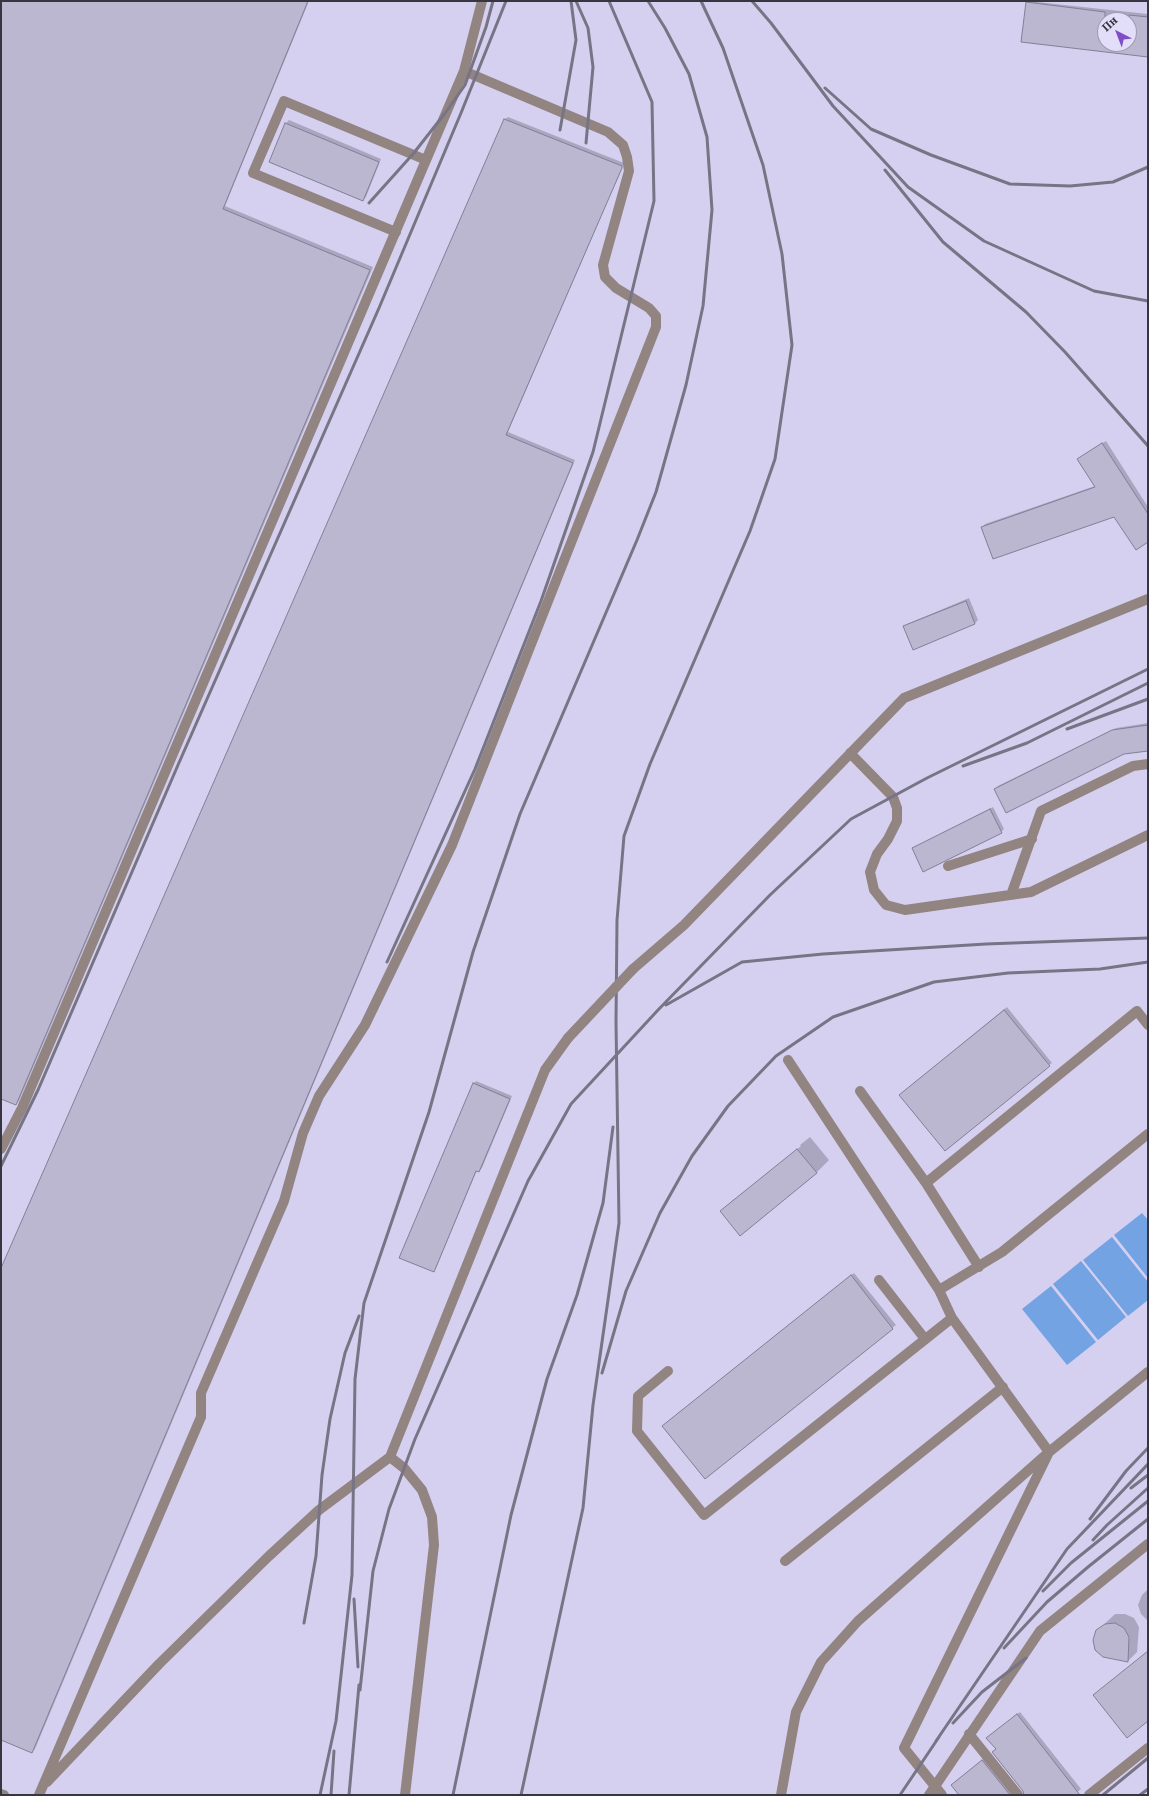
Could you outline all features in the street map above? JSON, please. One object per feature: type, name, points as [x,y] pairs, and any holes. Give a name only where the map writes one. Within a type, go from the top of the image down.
[{"type":"lane","points":[[1,1149],[22,1108],[464,71],[482,1]]},
{"type":"lane","points":[[40,1791],[201,1417],[201,1393],[284,1201],[303,1133],[319,1096],[365,1025],[452,845],[656,328],[656,316],[649,308],[616,288],[605,277],[603,265],[629,171],[627,157],[622,145],[608,132],[464,71]]},
{"type":"lane","points":[[396,232],[253,173],[262,151],[284,101],[426,160]]},
{"type":"lane","points":[[40,1791],[158,1664],[269,1556],[319,1510],[390,1457],[545,1070],[568,1038],[633,970],[684,925],[904,698],[1148,600]]},
{"type":"lane","points":[[850,753],[892,797],[897,808],[897,821],[888,839],[877,854],[870,872],[874,890],[886,905],[904,910],[1031,892],[1148,835]]},
{"type":"lane","points":[[1011,895],[1032,840],[1041,811],[1133,766],[1148,764]]},
{"type":"lane","points":[[948,866],[1032,840]]},
{"type":"lane","points":[[926,1183],[1137,1011],[1148,1025]]},
{"type":"lane","points":[[788,1060],[940,1290],[952,1318],[1049,1452]]},
{"type":"lane","points":[[860,1091],[926,1183],[979,1266]]},
{"type":"lane","points":[[940,1290],[1002,1252],[1148,1134]]},
{"type":"lane","points":[[879,1280],[926,1339]]},
{"type":"lane","points":[[668,1371],[638,1396],[637,1431],[704,1516],[952,1318]]},
{"type":"lane","points":[[782,1795],[796,1712],[821,1662],[858,1621],[1049,1452],[1148,1372]]},
{"type":"lane","points":[[785,1561],[1002,1387]]},
{"type":"lane","points":[[942,1795],[904,1748],[1049,1452]]},
{"type":"lane","points":[[390,1457],[404,1468],[422,1490],[432,1517],[434,1545],[405,1795]]},
{"type":"lane","points":[[928,1795],[1040,1631],[1148,1544]]},
{"type":"lane","points":[[969,1734],[1018,1795]]},
{"type":"lane","points":[[1089,1795],[1148,1748]]},
{"type":"shaded area","points":[[1,1],[1148,1],[1148,1795],[1,1795]]},
{"type":"water","points":[[1142,1213],[1148,1220],[1148,1278],[1114,1235]]},
{"type":"water","points":[[1112,1237],[1148,1282],[1148,1300],[1128,1316],[1083,1260]]},
{"type":"water","points":[[1081,1261],[1126,1317],[1098,1340],[1053,1284]]},
{"type":"water","points":[[1051,1286],[1096,1342],[1067,1365],[1022,1309]]},
{"type":"building","points":[[1,1],[308,1],[223,209],[370,270],[16,1105],[1,1099]]},
{"type":"building","points":[[1026,2],[1105,12],[1097,12],[1097,51],[1021,42]]},
{"type":"building","points":[[1137,16],[1148,17],[1148,57],[1106,52],[1137,52]]},
{"type":"building","points":[[504,119],[622,166],[506,435],[573,463],[32,1753],[1,1740],[1,1268]]},
{"type":"building","points":[[285,123],[379,162],[363,201],[269,162]]},
{"type":"building","points":[[1102,443],[1148,514],[1148,542],[1136,550],[1114,517],[993,559],[981,527],[1095,487],[1077,459]]},
{"type":"building","points":[[966,601],[975,624],[913,650],[903,626]]},
{"type":"building","points":[[1148,725],[1148,751],[1124,754],[1006,813],[994,789],[1112,730]]},
{"type":"building","points":[[990,809],[1002,833],[923,872],[912,848]]},
{"type":"building","points":[[1004,1010],[1050,1066],[945,1151],[899,1095]]},
{"type":"building","points":[[473,1083],[510,1099],[479,1172],[476,1171],[434,1272],[399,1258]]},
{"type":"building","points":[[797,1149],[817,1173],[740,1236],[720,1211]]},
{"type":"building","points":[[851,1275],[893,1329],[705,1479],[662,1426]]},
{"type":"building","points":[[1115,1623],[1124,1628],[1129,1637],[1128,1662],[1103,1657],[1095,1650],[1093,1640],[1096,1630],[1105,1624]]},
{"type":"building","points":[[1148,1651],[1148,1721],[1127,1738],[1093,1695]]},
{"type":"building","points":[[1017,1714],[1080,1795],[1024,1795],[1023,1791],[992,1752],[996,1749],[986,1738]]},
{"type":"building","points":[[982,1760],[1010,1795],[959,1795],[951,1785]]},
{"type":"railway","points":[[369,203],[413,154],[465,85],[486,27],[493,1]]},
{"type":"railway","points":[[1,1166],[38,1090],[178,765],[379,308],[461,113],[506,1]]},
{"type":"railway","points":[[560,130],[576,40],[571,1]]},
{"type":"railway","points":[[576,1],[588,28],[593,67],[586,143]]},
{"type":"railway","points":[[387,962],[475,769],[541,601],[593,452],[654,201],[652,102],[609,1]]},
{"type":"railway","points":[[320,1795],[336,1721],[352,1575],[355,1379],[364,1303],[429,1112],[473,952],[520,814],[656,492],[686,385],[703,306],[712,210],[707,137],[689,74],[665,28],[648,1]]},
{"type":"railway","points":[[521,1795],[583,1508],[593,1405],[619,1223],[616,1022],[617,920],[624,836],[650,764],[750,531],[775,459],[792,345],[782,254],[763,165],[723,48],[701,1]]},
{"type":"railway","points":[[752,1],[771,23],[833,106],[908,187],[984,241],[1094,291],[1148,301]]},
{"type":"railway","points":[[825,88],[871,129],[931,155],[1010,184],[1070,186],[1113,182],[1148,167]]},
{"type":"railway","points":[[885,170],[943,242],[1026,312],[1065,352],[1148,446]]},
{"type":"railway","points":[[360,1690],[373,1571],[389,1509],[415,1439],[528,1181],[571,1104],[658,1010],[770,895],[851,819],[927,778],[1148,669]]},
{"type":"railway","points":[[963,766],[1027,743],[1148,683]]},
{"type":"railway","points":[[1067,729],[1148,699]]},
{"type":"railway","points":[[666,1005],[742,962],[823,954],[986,944],[1148,938]]},
{"type":"railway","points":[[602,1373],[626,1291],[660,1213],[692,1156],[728,1106],[776,1056],[833,1017],[934,982],[1008,973],[1100,969],[1148,962]]},
{"type":"railway","points":[[453,1795],[511,1515],[547,1379],[577,1295],[603,1203],[613,1127]]},
{"type":"railway","points":[[304,1623],[316,1556],[322,1475],[330,1419],[345,1353],[359,1316]]},
{"type":"railway","points":[[1090,1519],[1126,1471],[1148,1448]]},
{"type":"railway","points":[[936,1741],[1067,1549],[1148,1464]]},
{"type":"railway","points":[[1131,1488],[1148,1475]]},
{"type":"railway","points":[[1093,1540],[1107,1525],[1148,1488]]},
{"type":"railway","points":[[1043,1591],[1071,1563],[1148,1501]]},
{"type":"railway","points":[[1004,1648],[1047,1602],[1148,1519]]},
{"type":"railway","points":[[354,1599],[358,1667]]},
{"type":"railway","points":[[953,1723],[982,1692],[1026,1658]]},
{"type":"railway","points":[[349,1795],[359,1685]]},
{"type":"railway","points":[[900,1795],[939,1737]]},
{"type":"railway","points":[[331,1795],[334,1751]]},
{"type":"railway","points":[[1103,1795],[1148,1758]]},
{"type":"railway","points":[[1140,1795],[1148,1789]]}]
